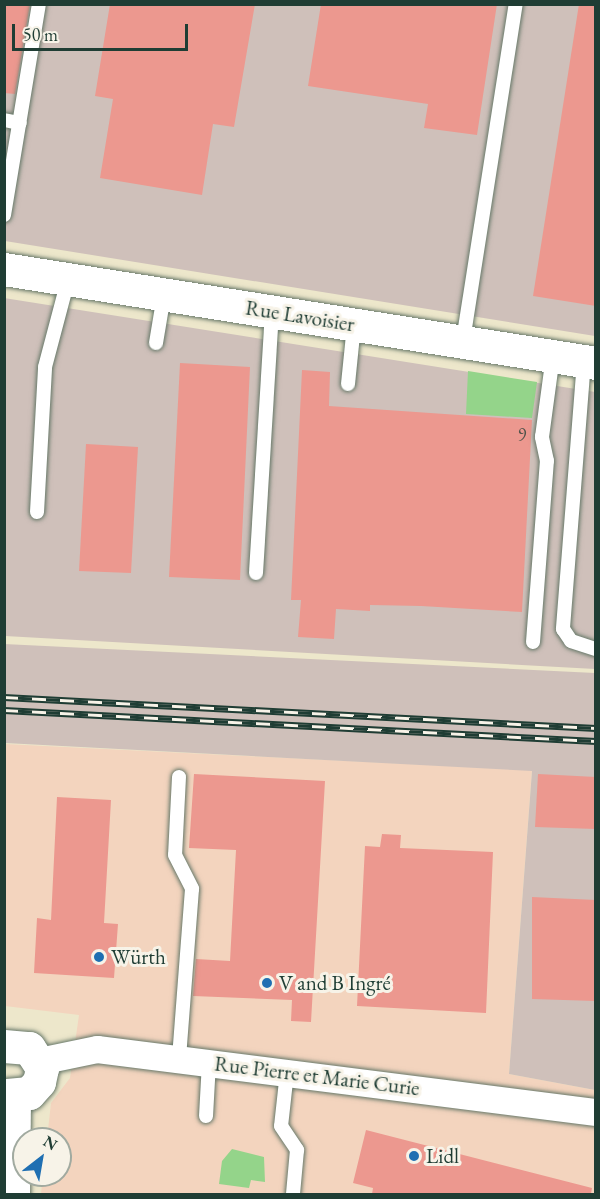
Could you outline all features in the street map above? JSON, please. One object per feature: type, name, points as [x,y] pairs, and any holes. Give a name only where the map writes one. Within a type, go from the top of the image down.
[{"type":"street","name":"Rue Lavoisier","points":[[4,269],[578,360]]},
{"type":"street","points":[[4,1046],[21,1045],[39,1061],[41,1075],[35,1088],[9,1096],[13,1194]]},
{"type":"street","name":"Rue Pierre et Marie Curie","points":[[39,1061],[97,1049],[596,1112]]},
{"type":"lane","points":[[5,213],[39,4]]},
{"type":"lane","points":[[465,328],[516,4]]},
{"type":"lane","points":[[4,120],[20,123]]},
{"type":"lane","points":[[37,512],[45,367],[68,280]]},
{"type":"lane","points":[[156,343],[164,295]]},
{"type":"lane","points":[[256,573],[272,312]]},
{"type":"lane","points":[[348,384],[354,325]]},
{"type":"lane","points":[[533,642],[547,461],[542,437],[578,360]]},
{"type":"lane","points":[[578,360],[563,629],[571,641],[596,648]]},
{"type":"lane","points":[[179,777],[175,855],[192,889],[179,1058]]},
{"type":"lane","points":[[206,1116],[208,1062]]},
{"type":"lane","points":[[287,1072],[281,1126],[297,1150],[293,1194]]},
{"type":"shaded area","points":[[4,5],[595,5],[595,336],[5,241]]},
{"type":"shaded area","points":[[4,298],[595,392],[595,669],[5,636]]},
{"type":"shaded area","points":[[4,644],[595,673],[595,1090],[509,1074],[532,771],[5,743]]},
{"type":"shaded area","points":[[5,744],[532,770],[509,1074],[595,1090],[595,1194],[41,1194],[42,1187],[72,1187],[72,1127],[48,1127],[51,1103],[70,1078],[79,1015],[5,1006]]},
{"type":"green space","points":[[468,371],[537,382],[532,418],[466,414]]},
{"type":"green space","points":[[232,1149],[264,1157],[265,1182],[251,1180],[249,1188],[219,1184],[222,1161]]},
{"type":"building","points":[[4,4],[30,4],[15,94],[4,93]]},
{"type":"building","points":[[110,4],[255,4],[234,127],[213,124],[202,195],[100,178],[113,99],[95,96]]},
{"type":"building","points":[[321,4],[497,4],[477,135],[424,128],[428,104],[308,86]]},
{"type":"building","points":[[579,4],[596,4],[596,306],[533,296]]},
{"type":"building","points":[[180,363],[250,367],[240,580],[169,577]]},
{"type":"building","points":[[302,370],[330,372],[329,406],[532,420],[522,612],[370,605],[370,611],[336,609],[334,639],[298,637],[301,600],[291,600]]},
{"type":"building","points":[[86,444],[138,447],[131,573],[79,571]]},
{"type":"building","points":[[194,774],[325,781],[311,1022],[291,1021],[292,1000],[193,996],[196,959],[230,961],[236,850],[189,848]]},
{"type":"building","points":[[538,774],[596,777],[596,829],[535,827]]},
{"type":"building","points":[[57,797],[111,800],[104,923],[118,924],[114,978],[34,973],[37,918],[51,920]]},
{"type":"building","points":[[382,834],[401,835],[400,848],[493,852],[486,1013],[357,1006],[365,846],[380,847]]},
{"type":"building","points":[[532,897],[596,900],[596,1001],[532,999]]},
{"type":"building","name":"Lidl","points":[[366,1130],[592,1188],[591,1194],[372,1194],[373,1188],[353,1183]]},
{"type":"railway","points":[[4,697],[596,728]]},
{"type":"railway","points":[[4,710],[596,741]]},
{"type":"place","name":"Würth","points":[[99,957]]},
{"type":"place","name":"V and B Ingré","points":[[267,983]]},
{"type":"place","name":"Lidl","points":[[414,1156]]}]
